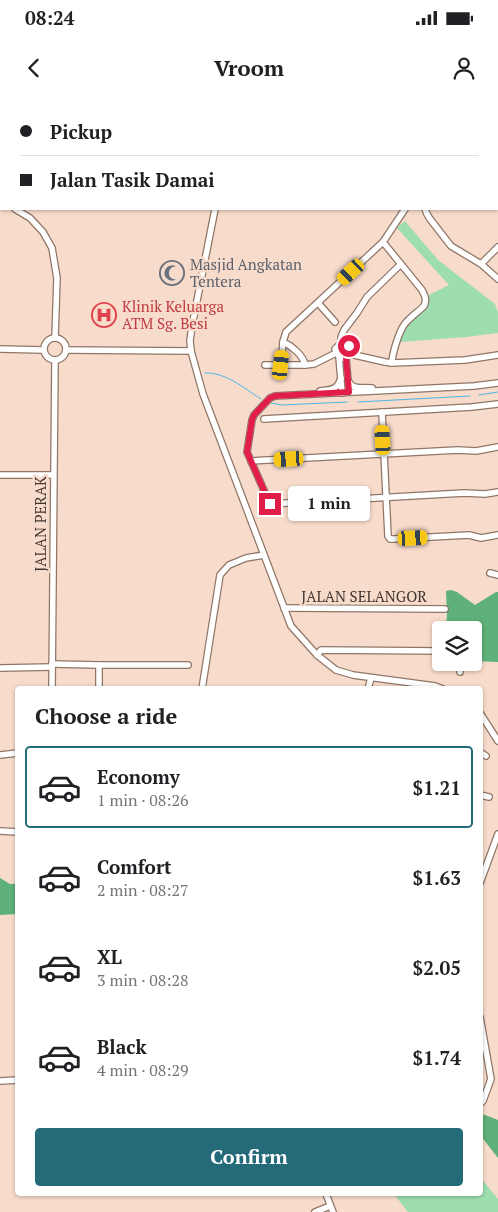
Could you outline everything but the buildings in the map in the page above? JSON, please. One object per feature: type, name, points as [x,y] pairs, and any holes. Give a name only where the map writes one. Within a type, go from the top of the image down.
[{"type":"street","points":[[17,210],[30,218],[43,232],[52,248],[57,278],[55,338]]},
{"type":"street","points":[[215,210],[195,306],[190,342],[191,351],[199,380],[291,626],[316,655],[336,670],[371,678],[434,686]]},
{"type":"street","points":[[281,365],[286,332],[383,242],[404,210]]},
{"type":"street","points":[[425,210],[451,246],[481,264],[498,279]]},
{"type":"street","points":[[383,242],[422,290],[426,302],[402,328],[392,357],[392,363]]},
{"type":"street","points":[[481,264],[498,246]]},
{"type":"street","points":[[342,343],[344,330],[367,297],[401,264]]},
{"type":"street","points":[[318,303],[335,322]]},
{"type":"street","points":[[55,338],[61,339],[64,342],[66,350],[63,357],[55,360],[48,358],[43,350],[47,341],[55,338]]},
{"type":"street","points":[[283,342],[290,345],[304,360],[305,365]]},
{"type":"street","points":[[342,343],[336,347],[342,393]]},
{"type":"street","points":[[342,343],[349,346],[351,350],[348,356],[349,392]]},
{"type":"street","points":[[0,349],[43,350]]},
{"type":"street","points":[[66,350],[191,351]]},
{"type":"street","points":[[265,365],[314,364],[325,357],[337,355],[344,359],[348,356],[392,363],[465,360],[498,355]]},
{"type":"street","name":"JALAN PERAK","points":[[52,686],[55,360]]},
{"type":"street","points":[[308,394],[335,388],[339,384],[340,378]]},
{"type":"street","points":[[348,380],[351,386],[372,388],[379,391]]},
{"type":"street","points":[[498,383],[474,386],[272,397],[254,415],[247,452],[270,504],[498,492]]},
{"type":"street","points":[[264,419],[498,404]]},
{"type":"street","points":[[382,412],[388,536],[390,539],[469,535],[481,538],[498,535]]},
{"type":"street","points":[[251,461],[458,450],[476,452],[498,447]]},
{"type":"street","points":[[0,475],[53,475]]},
{"type":"street","points":[[202,686],[220,575],[229,565],[246,558],[264,555]]},
{"type":"street","points":[[490,573],[498,575]]},
{"type":"street","name":"JALAN SELANGOR","points":[[284,608],[445,609]]},
{"type":"street","points":[[316,655],[321,650],[432,651]]},
{"type":"street","points":[[99,665],[99,686]]},
{"type":"street","points":[[0,668],[188,665]]},
{"type":"street","points":[[369,686],[371,678]]},
{"type":"street","points":[[483,718],[498,741]]},
{"type":"street","points":[[0,755],[15,753]]},
{"type":"street","points":[[483,796],[489,797]]},
{"type":"street","points":[[0,831],[15,832]]},
{"type":"street","points":[[483,874],[498,834]]},
{"type":"street","points":[[483,1036],[491,1079],[483,1101]]},
{"type":"street","points":[[0,1082],[15,1080]]},
{"type":"street","points":[[315,1212],[332,1209],[327,1196]]},
{"type":"green space","points":[[405,221],[438,260],[495,304],[498,313],[498,333],[400,342],[406,325],[428,306],[429,295],[449,285],[397,228]]},
{"type":"green space","points":[[446,591],[457,592],[475,605],[498,592],[498,662],[482,661],[482,621],[446,621]]},
{"type":"green space","points":[[0,878],[10,884],[15,884],[15,914],[0,915]]},
{"type":"green space","points":[[483,1114],[498,1120],[498,1158],[483,1139]]},
{"type":"green space","points":[[483,1181],[498,1199],[498,1212],[408,1212],[396,1196],[483,1196]]},
{"type":"waterway","points":[[205,373],[212,373],[227,378],[261,399]]},
{"type":"waterway","points":[[479,395],[498,392]]},
{"type":"waterway","points":[[358,402],[470,396]]},
{"type":"waterway","points":[[271,403],[282,405],[347,402]]},
{"type":"place","name":"Masjid Angkatan Tentera","points":[[172,273]]},
{"type":"place","name":"Klinik Keluarga ATM Sg. Besi","points":[[104,315]]},
{"type":"route","points":[[270,504],[247,452],[254,415],[270,398],[275,396],[349,392],[346,358],[351,352],[349,346]]}]
